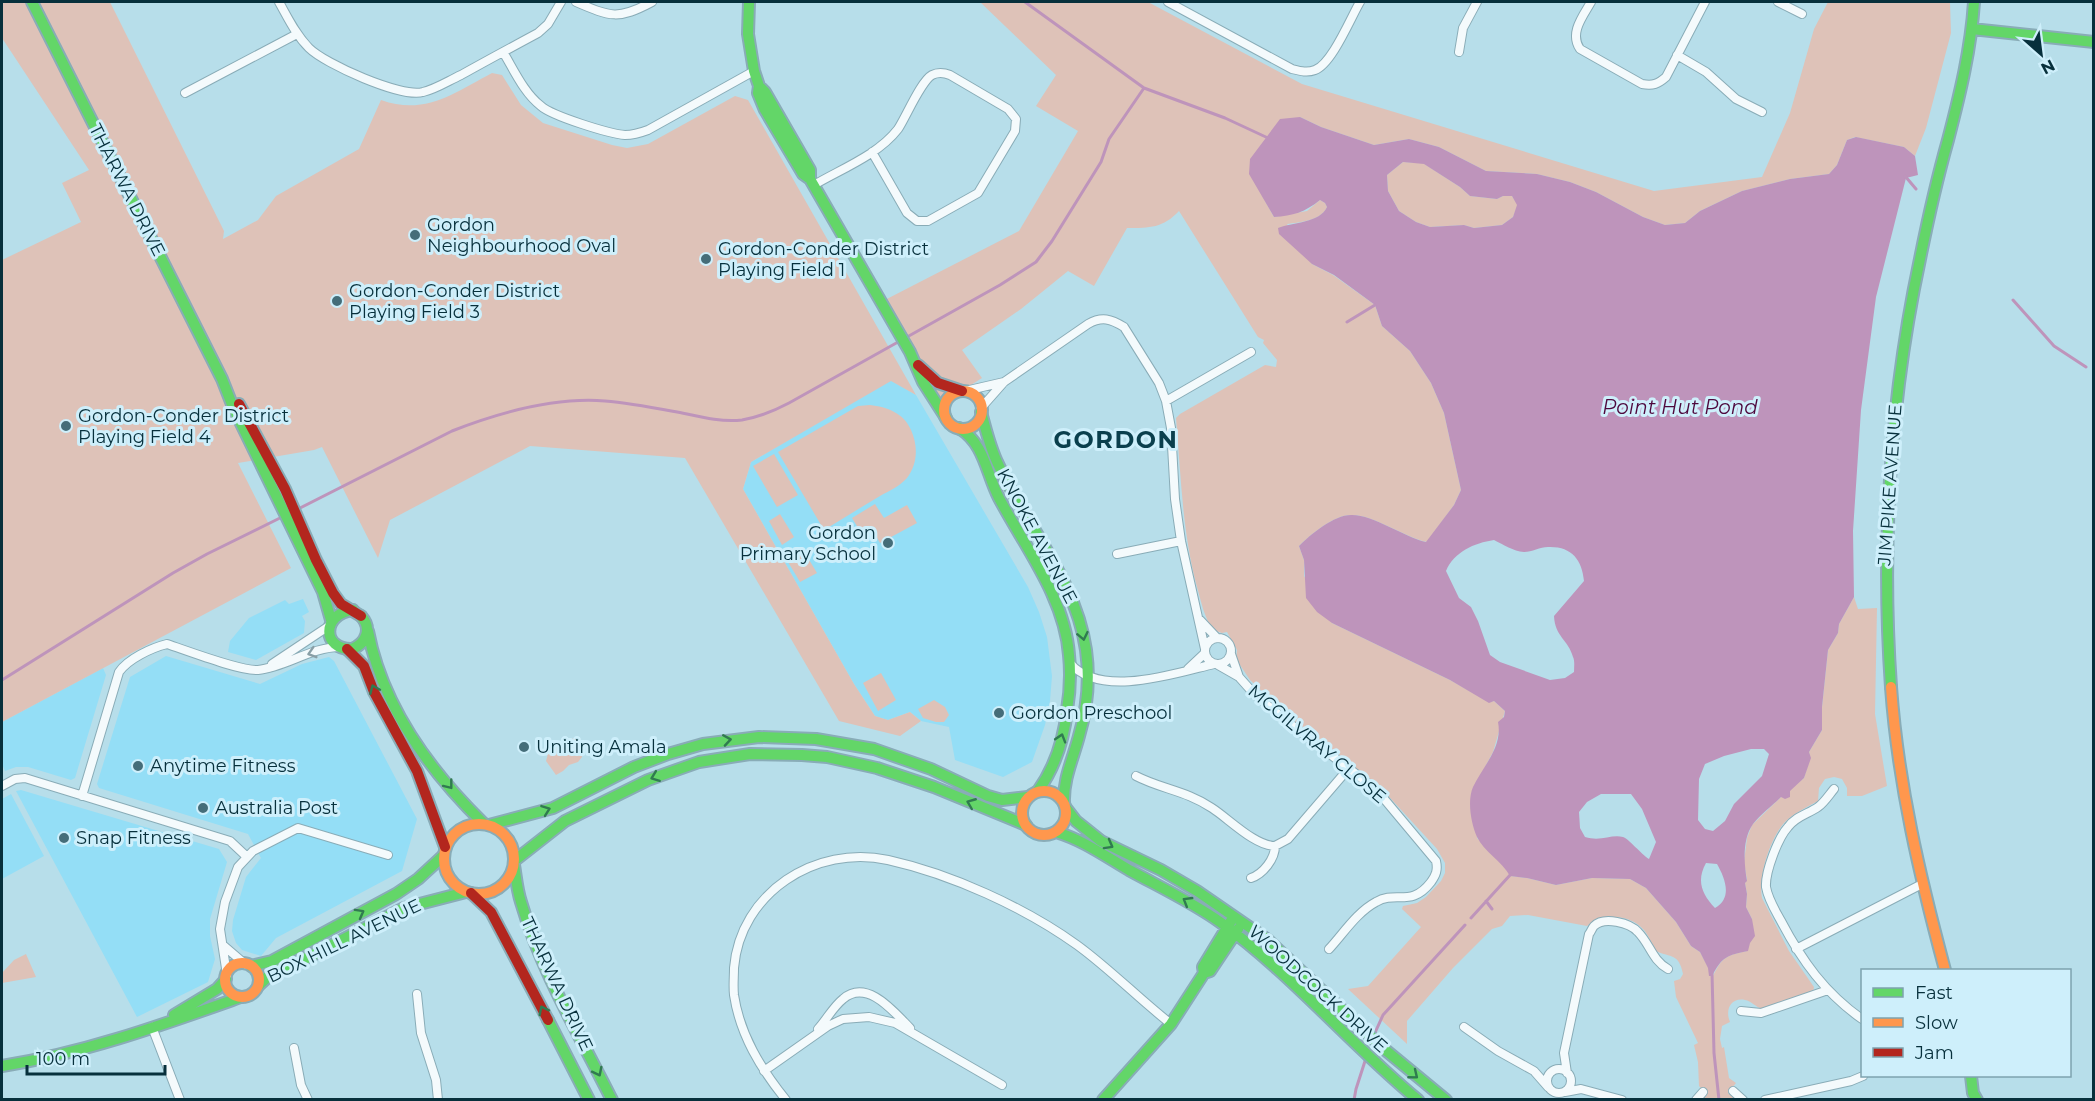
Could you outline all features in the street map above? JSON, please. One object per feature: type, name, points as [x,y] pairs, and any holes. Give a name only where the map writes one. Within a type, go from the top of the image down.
[{"type":"main road","name":"THARWA DRIVE","points":[[32,2],[222,379],[239,404],[281,495],[298,518],[299,535],[323,592],[330,623]]},
{"type":"main road","points":[[749,2],[748,34],[759,86],[765,92],[810,170],[812,182],[910,352],[923,382],[946,418],[953,426],[959,428],[971,427],[976,423],[981,410],[974,395],[938,383],[917,365]]},
{"type":"main road","name":"JIM PIKE AVENUE","points":[[1946,969],[1922,884],[1900,773],[1888,681],[1885,556],[1889,460],[1898,380],[1916,277],[1967,65],[1974,2]]},
{"type":"main road","points":[[1972,29],[2094,42]]},
{"type":"main road","points":[[946,418],[944,412],[946,400],[956,392],[964,391]]},
{"type":"main road","name":"KNOKE AVENUE","points":[[981,410],[991,447],[1062,576],[1074,602],[1084,639],[1087,677],[1085,707],[1064,784],[1065,806]]},
{"type":"main road","name":"KNOKE AVENUE","points":[[959,428],[967,432],[980,446],[996,492],[1052,591],[1064,625],[1070,663],[1070,691],[1064,732],[1046,781],[1038,791]]},
{"type":"main road","name":"THARWA DRIVE","points":[[299,535],[335,597],[343,606],[353,610]]},
{"type":"main road","points":[[444,852],[451,837],[460,828],[471,824],[486,824],[506,822],[553,808],[634,767],[668,754],[703,744],[759,737],[797,737],[840,742],[912,762],[1002,800],[1015,800],[1028,797],[1038,791],[1050,791],[1056,794],[1065,806],[1065,822],[1056,832],[1036,834],[1026,825],[915,780],[858,763],[784,754],[747,755],[711,760],[676,768],[643,781],[560,824],[539,839],[514,863],[508,878],[499,888],[486,893],[469,892],[458,887],[449,878],[444,866],[444,852],[417,771],[374,692],[364,666],[356,656],[331,638],[330,623],[340,612],[353,610],[363,616],[381,679],[400,714],[449,785],[486,824],[501,831],[509,840],[514,863]]},
{"type":"main road","points":[[343,648],[359,646],[367,635],[368,628]]},
{"type":"main road","points":[[1026,825],[1022,814],[1024,802],[1028,797]]},
{"type":"main road","name":"WOODCOCK DRIVE","points":[[1065,806],[1076,821],[1101,841],[1161,870],[1268,940],[1383,1048],[1446,1100]]},
{"type":"main road","name":"WOODCOCK DRIVE","points":[[1056,832],[1082,840],[1114,861],[1179,896],[1231,931],[1418,1100]]},
{"type":"main road","name":"BOX HILL AVENUE","points":[[248,965],[272,961],[396,894],[418,879],[444,852]]},
{"type":"main road","name":"THARWA DRIVE","points":[[514,863],[522,907],[532,934],[553,982],[612,1100]]},
{"type":"main road","name":"THARWA DRIVE","points":[[469,892],[484,905],[510,945],[589,1100]]},
{"type":"main road","name":"BOX HILL AVENUE","points":[[259,985],[273,972],[301,961],[404,908],[469,892]]},
{"type":"main road","points":[[1106,1099],[1171,1024],[1204,973],[1210,971],[1239,919]]},
{"type":"main road","points":[[2,1066],[106,1043],[252,994],[259,985],[259,977],[248,965],[234,966],[217,989],[155,1026]]},
{"type":"main road","points":[[226,977],[230,991],[241,997]]},
{"type":"main road","points":[[1971,1077],[1974,1097]]},
{"type":"street","points":[[279,2],[297,34],[310,50],[327,60],[402,93],[417,93],[437,87],[538,33],[548,24],[561,2]]},
{"type":"street","points":[[576,2],[612,15],[625,15],[652,2]]},
{"type":"street","points":[[1168,2],[1292,69],[1303,72],[1318,69],[1329,57],[1360,2]]},
{"type":"street","points":[[1459,52],[1462,28],[1477,2]]},
{"type":"street","points":[[1591,2],[1575,32],[1580,49],[1642,84],[1651,86],[1666,77],[1705,2]]},
{"type":"street","points":[[1778,2],[1802,14]]},
{"type":"street","points":[[185,93],[297,34]]},
{"type":"street","points":[[503,52],[532,98],[542,107],[558,116],[623,135],[648,130],[754,70]]},
{"type":"street","points":[[1677,55],[1706,72],[1736,99],[1762,112]]},
{"type":"street","points":[[812,182],[872,152],[887,141],[897,129],[926,81],[933,74],[950,75],[1008,109],[1016,119],[1015,131],[978,193],[928,221],[917,221],[907,213],[872,152]]},
{"type":"street","points":[[981,410],[1004,382],[1096,319],[1105,318],[1115,321],[1127,332],[1159,383],[1166,401],[1171,428],[1175,499],[1181,541],[1205,651],[1208,660],[1216,664]]},
{"type":"street","points":[[1166,401],[1251,352]]},
{"type":"street","points":[[964,391],[1004,382]]},
{"type":"street","points":[[1117,554],[1181,541]]},
{"type":"street","points":[[1199,618],[1217,638]]},
{"type":"street","points":[[268,667],[330,623]]},
{"type":"street","points":[[1070,663],[1087,677],[1101,680],[1149,680],[1228,660],[1231,654],[1229,643],[1217,638],[1210,640],[1205,651],[1187,670]]},
{"type":"street","points":[[81,796],[119,672],[124,665],[167,644],[248,669],[259,670],[326,649],[343,648]]},
{"type":"street","name":"MCGILVRAY CLOSE","points":[[1231,654],[1239,677]]},
{"type":"street","name":"MCGILVRAY CLOSE","points":[[1216,664],[1239,677],[1263,701],[1380,794],[1436,861],[1438,868],[1436,876],[1418,895],[1405,899],[1386,898],[1368,907],[1329,949]]},
{"type":"street","points":[[1070,691],[1087,677]]},
{"type":"street","points":[[1136,776],[1152,784],[1193,797],[1260,842],[1275,846],[1288,839],[1349,768]]},
{"type":"street","points":[[2,786],[25,778],[230,841],[246,856]]},
{"type":"street","points":[[1834,789],[1820,806],[1797,818],[1788,826],[1767,873],[1766,886],[1769,898],[1796,949],[1818,980],[1847,1008],[1861,1018]]},
{"type":"street","points":[[226,977],[224,946],[220,929],[225,902],[238,867],[246,856],[297,828],[388,855]]},
{"type":"street","points":[[1251,878],[1259,874],[1274,858],[1275,846]]},
{"type":"street","points":[[786,1100],[764,1071],[739,1020],[734,995],[735,958],[740,938],[756,909],[779,884],[817,863],[839,858],[862,856],[903,864],[957,882],[1014,907],[1046,924],[1077,945],[1171,1024]]},
{"type":"street","points":[[1796,949],[1922,884]]},
{"type":"street","points":[[1548,1100],[1548,1076],[1564,1053],[1589,934],[1594,925],[1610,921],[1635,929],[1641,934],[1660,964],[1668,969]]},
{"type":"street","points":[[224,946],[248,965]]},
{"type":"street","points":[[1741,1011],[1761,1013],[1828,990]]},
{"type":"street","points":[[797,1047],[819,1028],[843,999],[860,992],[871,994],[880,1000],[930,1043]]},
{"type":"street","points":[[417,994],[421,1033],[435,1080],[438,1100]]},
{"type":"street","points":[[764,1071],[836,1022],[852,1017],[869,1017],[895,1023],[1002,1085]]},
{"type":"street","points":[[155,1026],[180,1100]]},
{"type":"street","points":[[1464,1027],[1498,1051],[1533,1071],[1554,1093],[1581,1089],[1622,1100]]},
{"type":"street","points":[[294,1048],[301,1085],[308,1100]]},
{"type":"street","points":[[1554,1100],[1570,1086],[1564,1053]]},
{"type":"street","points":[[1533,1071],[1560,1070],[1581,1089]]},
{"type":"street","points":[[1765,1100],[1851,1082],[1861,1077]]},
{"type":"street","points":[[1733,1091],[1743,1100]]},
{"type":"street","points":[[1695,1100],[1703,1092]]},
{"type":"shaded area","points":[[2,2],[110,2],[224,231],[223,239],[258,220],[276,196],[359,149],[381,100],[397,104],[425,104],[452,95],[492,73],[502,75],[521,105],[543,123],[627,148],[648,144],[735,96],[748,100],[916,395],[891,381],[751,462],[743,489],[854,684],[875,716],[888,720],[910,712],[921,721],[900,736],[839,721],[685,458],[530,446],[390,520],[378,558],[322,447],[238,463],[291,568],[2,722],[2,260],[81,222],[62,183],[89,170],[2,38]]},
{"type":"shaded area","points":[[980,2],[1148,2],[1302,84],[1654,191],[1762,177],[1790,113],[1814,29],[1828,2],[1950,2],[1951,33],[1926,128],[1915,156],[1904,147],[1855,137],[1847,140],[1837,165],[1829,174],[1790,179],[1742,191],[1700,211],[1685,223],[1665,225],[1570,182],[1537,174],[1486,171],[1439,147],[1409,139],[1374,145],[1321,127],[1300,117],[1265,201],[1274,217],[1307,211],[1320,200],[1325,203],[1327,207],[1324,212],[1315,218],[1287,224],[1312,264],[1333,275],[1375,305],[1382,326],[1410,351],[1431,383],[1444,413],[1461,490],[1454,505],[1427,542],[1368,518],[1351,515],[1330,522],[1299,546],[1304,560],[1304,576],[1332,623],[1450,680],[1489,702],[1494,701],[1505,711],[1493,752],[1485,767],[1477,838],[1504,865],[1511,876],[1556,885],[1592,878],[1630,879],[1646,888],[1676,922],[1691,946],[1700,952],[1713,976],[1726,958],[1747,951],[1752,919],[1746,907],[1745,883],[1747,880],[1744,862],[1747,838],[1752,825],[1804,778],[1810,758],[1809,752],[1822,730],[1828,650],[1838,633],[1839,624],[1854,597],[1858,609],[1877,608],[1875,714],[1887,786],[1862,796],[1847,796],[1847,788],[1842,779],[1834,777],[1825,779],[1819,788],[1818,801],[1785,822],[1770,848],[1762,880],[1762,898],[1789,951],[1814,987],[1813,992],[1762,1009],[1745,1000],[1732,1003],[1728,1014],[1730,1022],[1722,1026],[1720,1039],[1722,1048],[1724,1047],[1729,1078],[1736,1083],[1728,1093],[1737,1099],[1703,1099],[1707,1095],[1699,1086],[1698,1062],[1694,1045],[1698,1043],[1676,997],[1674,981],[1680,979],[1683,974],[1681,967],[1674,957],[1656,951],[1646,932],[1624,918],[1608,917],[1587,926],[1528,915],[1510,916],[1502,926],[1492,929],[1453,968],[1407,1021],[1407,1044],[1348,989],[1368,986],[1421,927],[1402,909],[1403,906],[1417,903],[1426,897],[1441,881],[1445,873],[1445,863],[1437,849],[1381,788],[1297,724],[1250,680],[1236,659],[1237,650],[1227,632],[1213,630],[1205,614],[1188,545],[1176,418],[1265,365],[1276,367],[1277,360],[1263,343],[1264,340],[1258,337],[1179,211],[1167,221],[1156,226],[1127,228],[1094,286],[1068,271],[1021,309],[962,350],[982,378],[938,406],[879,303],[1019,231],[1078,131],[1036,106],[1056,75]]},
{"type":"shaded area","points":[[1403,162],[1423,163],[1470,196],[1497,199],[1512,196],[1518,205],[1513,217],[1502,225],[1474,228],[1464,225],[1430,227],[1416,222],[1399,211],[1388,191],[1387,175]]},
{"type":"shaded area","name":"Gordon Primary School","points":[[891,380],[916,395],[1028,587],[1047,637],[1052,676],[1045,725],[1032,762],[1003,777],[955,760],[949,727],[921,721],[910,712],[888,720],[875,716],[854,684],[743,489],[751,462]]},
{"type":"shaded area","points":[[870,405],[894,412],[908,424],[916,448],[911,473],[898,486],[824,530],[778,452],[858,406]]},
{"type":"shaded area","points":[[774,454],[798,495],[777,507],[753,466]]},
{"type":"shaded area","points":[[875,504],[884,518],[907,505],[917,523],[880,543],[870,526],[860,531],[852,518]]},
{"type":"shaded area","points":[[780,514],[794,537],[782,545],[769,521]]},
{"type":"shaded area","points":[[802,548],[817,573],[800,582],[785,557]]},
{"type":"shaded area","points":[[303,599],[309,612],[302,616],[305,621],[304,633],[256,660],[228,652],[230,641],[249,618],[285,600],[289,604]]},
{"type":"shaded area","points":[[166,656],[260,684],[302,664],[329,657],[334,661],[417,819],[402,871],[276,938],[261,956],[242,950],[236,943],[232,931],[233,920],[246,877],[261,858],[248,834],[99,788],[97,784],[130,677]]},
{"type":"shaded area","points":[[103,668],[106,675],[75,778],[71,780],[28,767],[16,767],[5,771],[2,764],[2,722]]},
{"type":"shaded area","points":[[881,673],[896,700],[878,711],[863,683]]},
{"type":"shaded area","points":[[934,700],[945,707],[949,715],[944,722],[923,718],[918,709]]},
{"type":"shaded area","points":[[574,738],[581,745],[582,757],[578,762],[569,765],[556,775],[546,761],[549,750]]},
{"type":"shaded area","points":[[21,790],[219,849],[227,862],[210,919],[210,936],[215,959],[208,982],[137,1017],[16,791]]},
{"type":"shaded area","points":[[11,794],[44,856],[2,879],[2,799]]},
{"type":"shaded area","points":[[26,954],[36,977],[2,983],[2,973],[14,960]]},
{"type":"water","name":"Point Hut Pond","points":[[1300,117],[1321,127],[1374,145],[1409,139],[1439,147],[1486,171],[1537,174],[1570,182],[1665,225],[1685,223],[1700,211],[1742,191],[1790,179],[1829,174],[1837,165],[1847,140],[1856,137],[1904,147],[1915,156],[1918,175],[1906,178],[1876,297],[1861,410],[1853,531],[1854,597],[1828,650],[1822,730],[1809,752],[1811,758],[1804,778],[1790,791],[1790,797],[1785,799],[1781,797],[1756,820],[1749,830],[1745,852],[1746,907],[1752,919],[1755,936],[1748,951],[1726,958],[1712,976],[1709,976],[1708,968],[1700,952],[1691,946],[1676,922],[1646,888],[1630,879],[1592,878],[1556,885],[1510,876],[1477,837],[1470,805],[1473,787],[1498,740],[1498,722],[1504,717],[1505,711],[1494,701],[1489,703],[1450,680],[1332,623],[1317,612],[1306,598],[1304,560],[1299,546],[1323,526],[1344,516],[1359,516],[1426,542],[1454,505],[1461,490],[1444,413],[1431,383],[1410,351],[1382,326],[1375,305],[1334,275],[1312,264],[1279,234],[1278,228],[1312,219],[1324,212],[1327,207],[1325,203],[1320,200],[1298,213],[1274,217],[1249,174],[1250,159],[1280,119]],"holes":[[[1403,162],[1424,164],[1470,196],[1497,199],[1512,196],[1517,205],[1513,217],[1502,225],[1474,228],[1464,225],[1430,227],[1416,222],[1399,211],[1388,191],[1387,175]],[[1494,540],[1524,552],[1556,547],[1569,552],[1578,560],[1584,581],[1554,616],[1557,629],[1574,660],[1574,672],[1565,678],[1550,680],[1500,662],[1490,655],[1471,607],[1459,598],[1446,571],[1459,554]],[[1751,749],[1764,749],[1769,754],[1762,776],[1734,804],[1725,821],[1713,831],[1705,829],[1698,820],[1699,779],[1705,764]],[[1601,794],[1631,794],[1642,809],[1656,842],[1649,859],[1623,837],[1596,839],[1585,837],[1580,828],[1579,812],[1587,802]],[[1706,863],[1717,864],[1723,875],[1726,893],[1721,904],[1715,908],[1704,892],[1701,876]]]},
{"type":"waterway","points":[[1025,2],[1144,88]]},
{"type":"waterway","points":[[298,509],[452,431],[488,418],[527,408],[566,401],[605,401],[714,419],[742,420],[783,406],[1000,285],[1036,262],[1052,241],[1101,162],[1109,139],[1144,88],[1225,118],[1268,138]]},
{"type":"waterway","points":[[1905,176],[1916,189]]},
{"type":"waterway","points":[[2013,300],[2054,346],[2086,367]]},
{"type":"waterway","points":[[1347,322],[1375,305]]},
{"type":"waterway","points":[[2,680],[173,573],[284,516]]},
{"type":"waterway","points":[[1471,918],[1511,874]]},
{"type":"waterway","points":[[1486,901],[1492,909]]},
{"type":"waterway","points":[[1374,1035],[1383,1015],[1465,925]]},
{"type":"waterway","points":[[1712,973],[1714,1053],[1719,1100]]},
{"type":"waterway","points":[[1354,1100],[1366,1058]]},
{"type":"traffic: fast","points":[[32,2],[222,379],[233,407],[323,592],[331,620]]},
{"type":"traffic: fast","points":[[749,2],[748,34],[759,86],[758,93],[765,110],[803,174],[810,179]]},
{"type":"traffic: fast","points":[[1891,687],[1888,633],[1888,525],[1901,365],[1926,229],[1957,106],[1974,2]]},
{"type":"traffic: fast","points":[[1972,29],[2094,42]]},
{"type":"traffic: fast","points":[[759,86],[765,92],[810,170],[810,179],[910,352],[923,382],[946,418]]},
{"type":"traffic: fast","points":[[981,412],[998,464],[1061,577],[1081,624],[1088,672],[1086,705],[1067,777],[1064,803]]},
{"type":"traffic: fast","points":[[959,428],[968,435],[980,451],[999,498],[1052,593],[1066,634],[1070,676],[1066,721],[1054,762],[1038,791]]},
{"type":"traffic: fast","points":[[353,610],[335,618],[331,624],[329,631],[335,644],[342,648],[352,649],[361,643],[367,630],[361,616]]},
{"type":"traffic: fast","points":[[368,631],[384,685],[411,735],[427,759],[463,803],[483,823]]},
{"type":"traffic: fast","points":[[489,825],[553,808],[634,767],[668,754],[703,744],[759,737],[816,739],[874,749],[931,769],[988,796],[1002,800],[1028,797]]},
{"type":"traffic: fast","points":[[514,861],[565,821],[648,780],[699,762],[750,754],[827,757],[877,768],[934,787],[1026,825]]},
{"type":"traffic: fast","points":[[1066,808],[1076,821],[1101,841],[1161,870],[1197,891],[1268,940],[1383,1048],[1446,1100]]},
{"type":"traffic: fast","points":[[1056,832],[1094,849],[1220,922],[1271,963],[1368,1056],[1418,1100]]},
{"type":"traffic: fast","points":[[251,966],[272,961],[396,894],[418,879],[443,856]]},
{"type":"traffic: fast","points":[[514,865],[520,897],[539,953],[612,1100]]},
{"type":"traffic: fast","points":[[259,985],[273,972],[301,961],[404,908],[466,892]]},
{"type":"traffic: fast","points":[[1103,1100],[1171,1024],[1204,973],[1203,967],[1231,921]]},
{"type":"traffic: fast","points":[[1204,973],[1210,971],[1238,929]]},
{"type":"traffic: fast","points":[[174,1015],[217,989],[226,979]]},
{"type":"traffic: fast","points":[[2,1066],[93,1046],[241,997]]},
{"type":"traffic: fast","points":[[548,1020],[589,1100]]},
{"type":"traffic: fast","points":[[1971,1077],[1973,1093],[1977,1100]]},
{"type":"traffic: slow","points":[[963,391],[976,397],[982,410],[976,423],[963,429],[950,423],[944,410],[950,397],[963,391]]},
{"type":"traffic: slow","points":[[1891,687],[1899,759],[1911,830],[1945,969]]},
{"type":"traffic: slow","points":[[1044,791],[1053,792],[1060,797],[1065,804],[1066,813],[1065,822],[1060,829],[1053,834],[1044,835],[1035,834],[1028,829],[1023,822],[1022,813],[1023,804],[1028,797],[1035,792],[1044,791]]},
{"type":"traffic: slow","points":[[486,824],[499,830],[508,839],[512,845],[514,859],[512,873],[504,884],[493,892],[472,894],[454,884],[446,873],[444,852],[454,834],[465,826],[486,824]]},
{"type":"traffic: slow","points":[[242,963],[254,968],[259,980],[254,992],[242,997],[230,992],[225,980],[230,968],[242,963]]},
{"type":"traffic: jam","points":[[918,365],[938,383],[962,391]]},
{"type":"traffic: jam","points":[[239,404],[285,489],[333,593],[341,604],[361,616]]},
{"type":"traffic: jam","points":[[347,649],[364,666],[374,692],[417,771],[445,847]]},
{"type":"traffic: jam","points":[[471,893],[491,912],[548,1020]]},
{"type":"place","name":"Gordon Neighbourhood Oval","points":[[415,235]]},
{"type":"place","name":"Gordon-Conder District Playing Field 1","points":[[706,259]]},
{"type":"place","name":"Gordon-Conder District Playing Field 3","points":[[337,301]]},
{"type":"place","name":"Gordon-Conder District Playing Field 4","points":[[66,426]]},
{"type":"place","name":"Gordon Primary School","points":[[888,543]]},
{"type":"place","name":"Gordon Preschool","points":[[999,713]]},
{"type":"place","name":"Uniting Amala","points":[[524,747]]},
{"type":"place","name":"Anytime Fitness","points":[[138,766]]},
{"type":"place","name":"Australia Post","points":[[203,808]]},
{"type":"place","name":"Snap Fitness","points":[[64,838]]},
{"type":"district","name":"GORDON","points":[[1116,440]]}]
